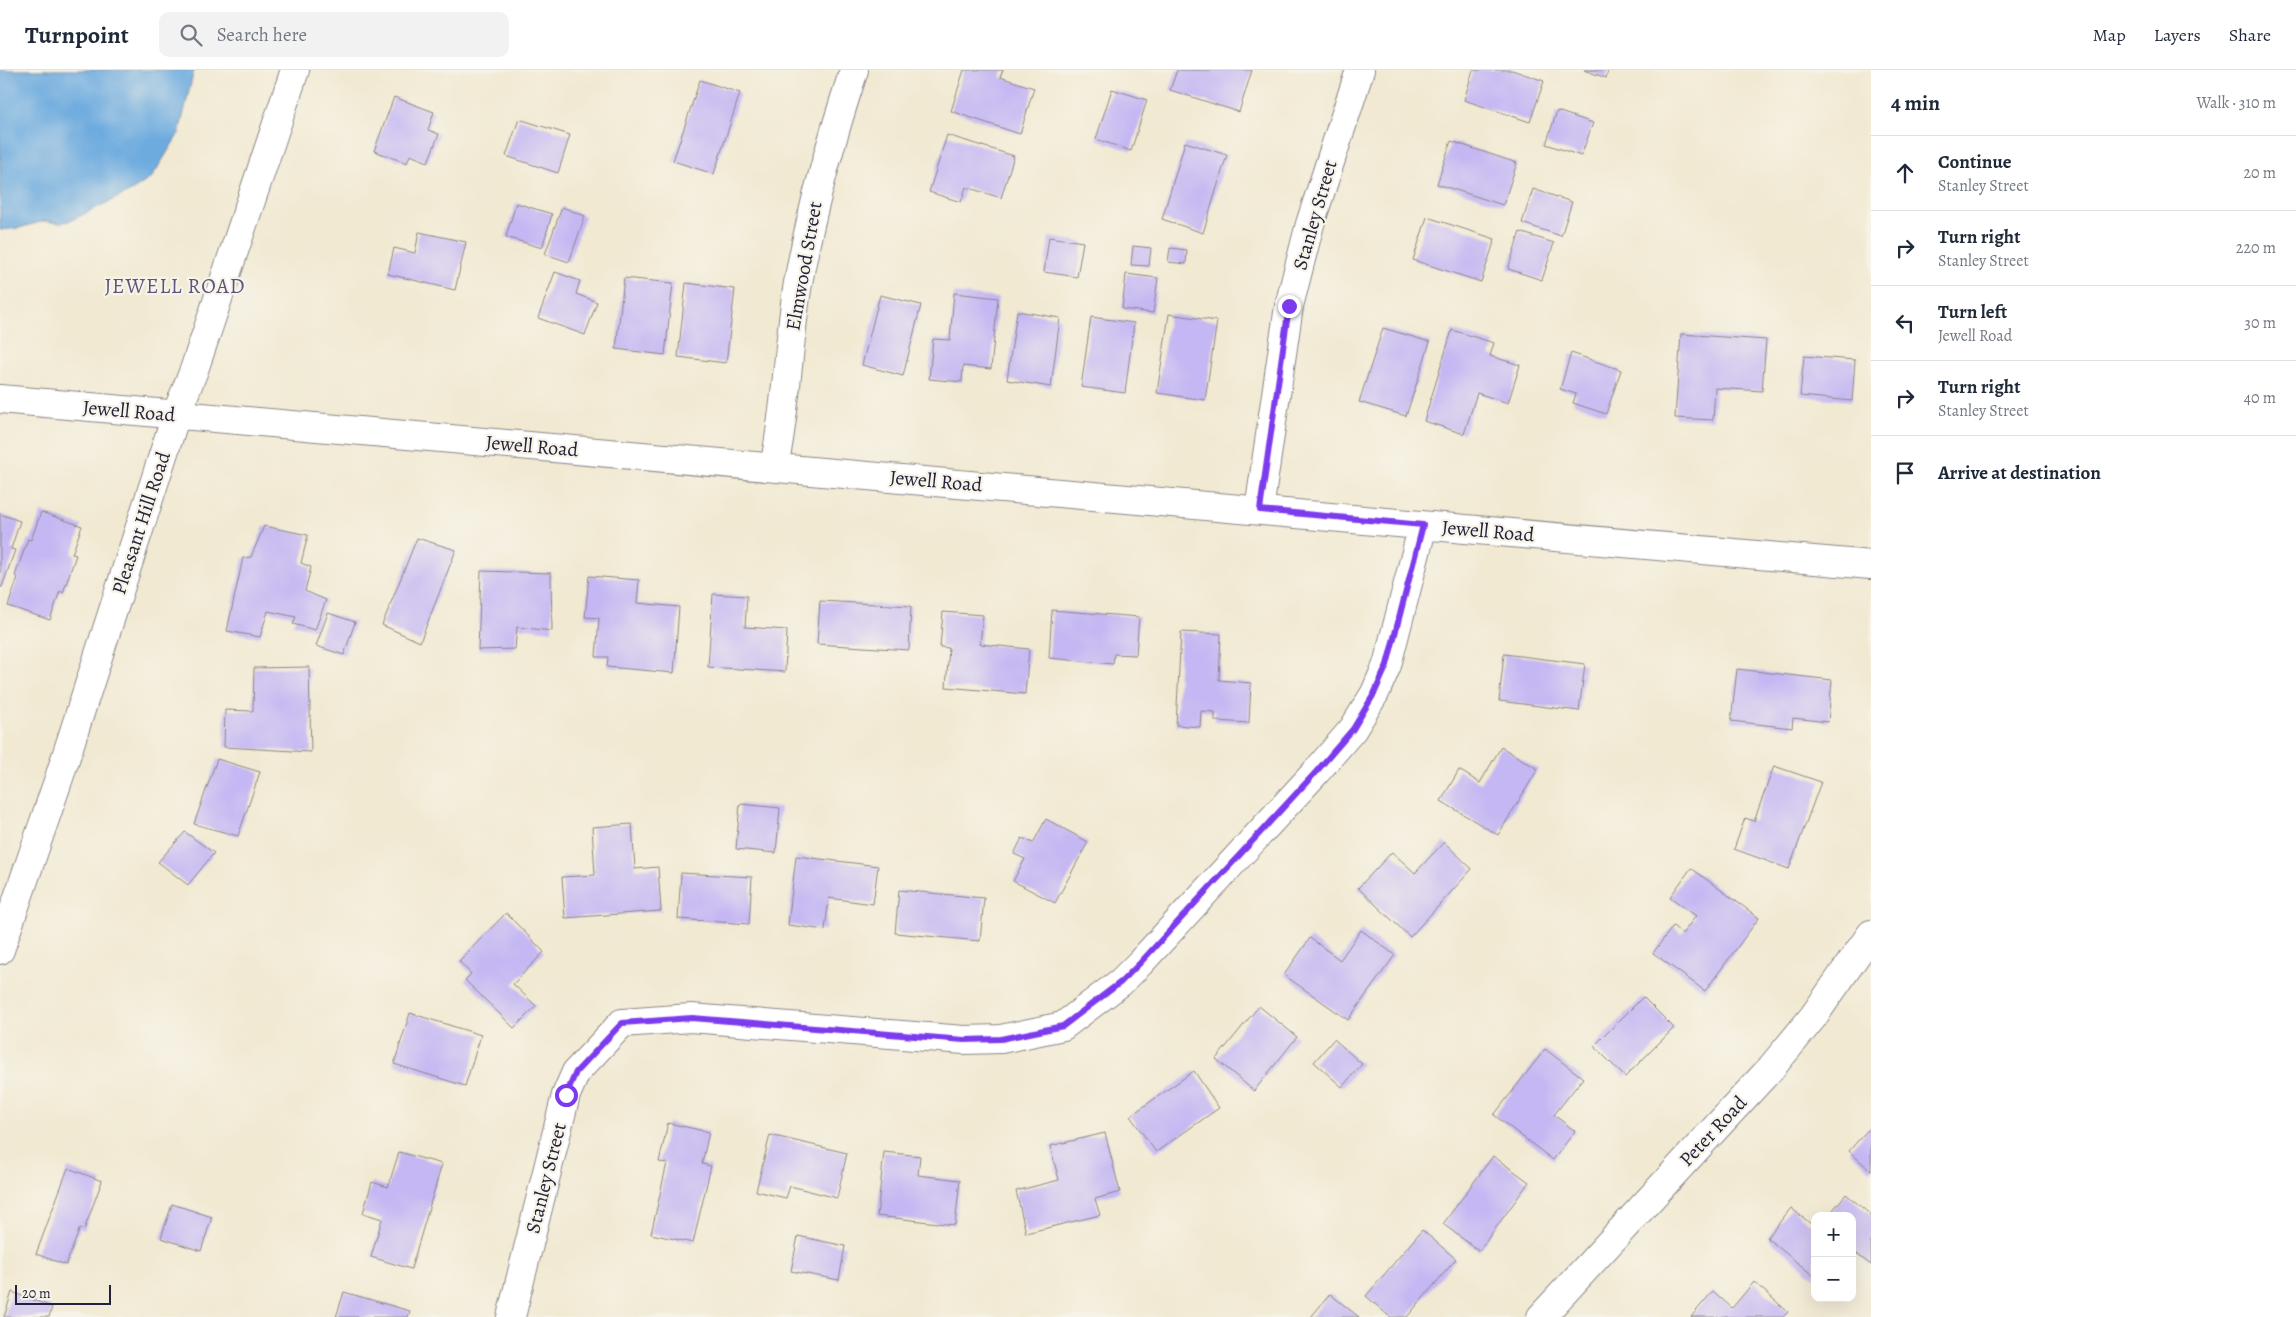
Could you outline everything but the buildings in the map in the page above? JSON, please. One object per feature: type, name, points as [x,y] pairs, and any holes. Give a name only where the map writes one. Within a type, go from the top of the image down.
[{"type":"street","name":"Pleasant Hill Road","points":[[0,950],[4,923],[59,778],[176,415],[197,361],[295,70]]},
{"type":"street","name":"Elmwood Street","points":[[774,467],[781,432],[798,284],[811,217],[824,163],[854,70]]},
{"type":"street","name":"Stanley Street","points":[[1260,510],[1289,306],[1310,224],[1360,70]]},
{"type":"street","name":"Jewell Road","points":[[0,399],[1871,565]]},
{"type":"street","name":"Stanley Street","points":[[512,1317],[566,1095],[576,1072],[622,1023],[692,1018],[964,1040],[1001,1039],[1063,1026],[1121,982],[1140,963],[1316,772],[1353,729],[1374,694],[1387,665],[1423,525]]},
{"type":"street","name":"Peter Road","points":[[1542,1317],[1771,1068],[1813,1018],[1871,934]]},
{"type":"water","points":[[0,70],[194,70],[179,133],[152,177],[133,190],[72,220],[60,223],[44,221],[19,228],[0,230]]},
{"type":"district","name":"JEWELL ROAD","points":[[175,286]]},
{"type":"route","points":[[566,1095],[576,1072],[622,1023],[692,1018],[964,1040],[1001,1039],[1063,1026],[1121,982],[1140,963],[1316,772],[1353,729],[1374,694],[1387,665],[1423,525],[1260,510],[1263,474],[1289,306]]}]
